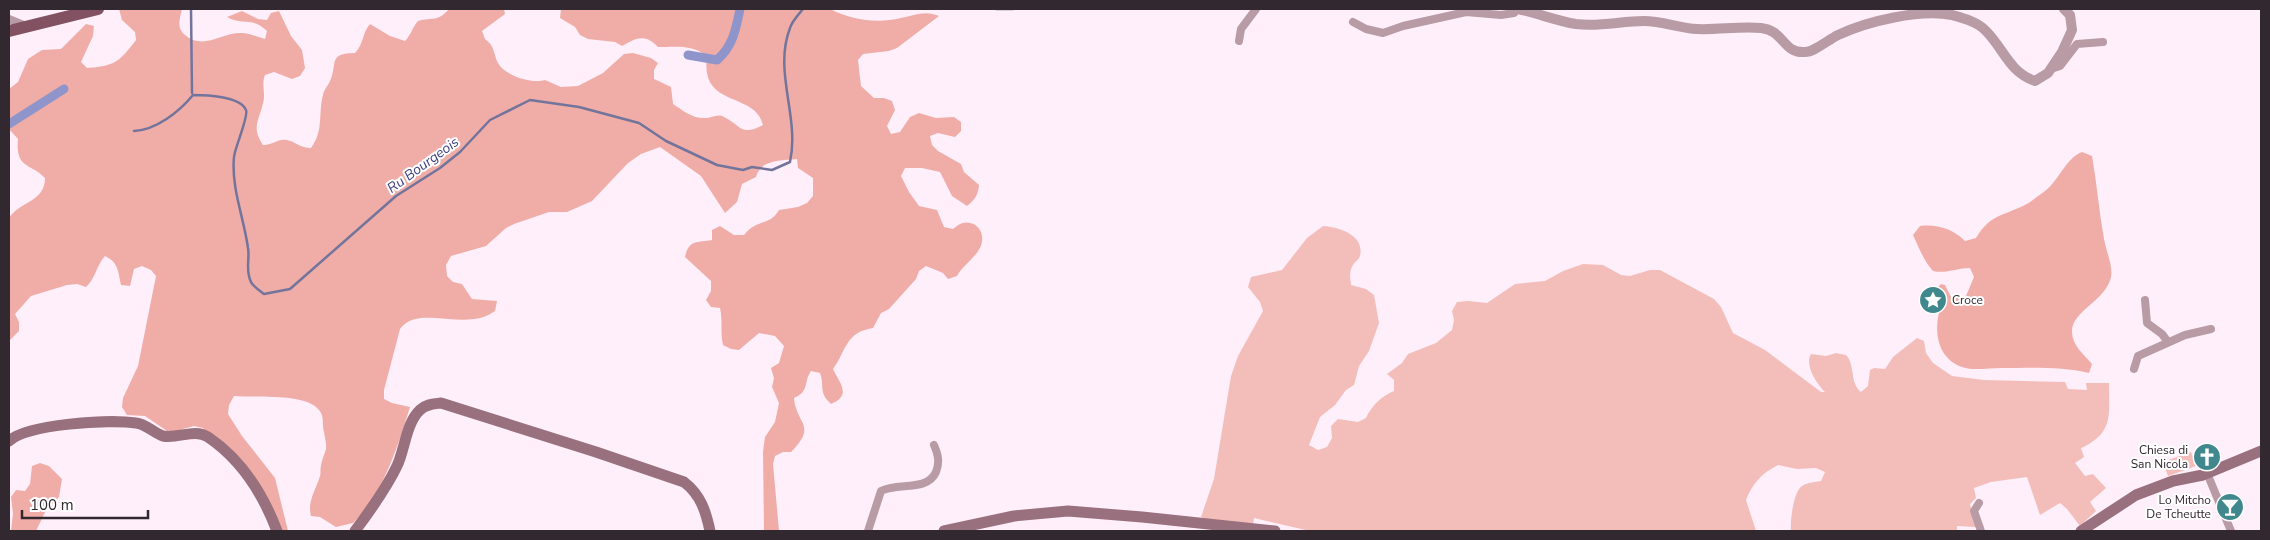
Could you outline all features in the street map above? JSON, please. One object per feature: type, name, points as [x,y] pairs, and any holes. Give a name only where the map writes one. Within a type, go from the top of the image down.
[{"type":"main road","points":[[9,31],[98,9]]},
{"type":"main road","points":[[356,531],[396,468],[411,423],[419,410],[427,405],[442,403],[679,480],[691,487],[702,504],[710,531]]},
{"type":"main road","points":[[9,441],[36,430],[86,422],[137,423],[163,436],[196,434],[207,436],[253,480],[267,504],[277,531]]},
{"type":"main road","points":[[2081,531],[2136,495],[2173,481],[2207,473],[2261,451]]},
{"type":"main road","points":[[944,531],[1014,516],[1068,511],[1275,531]]},
{"type":"street","points":[[1239,41],[1241,29],[1256,9]]},
{"type":"street","points":[[1353,22],[1366,29],[1383,33],[1446,15],[1478,12],[1509,15],[1517,9],[1575,24],[1600,25],[1644,21],[1696,28],[1762,28],[1775,30],[1790,49],[1803,53],[1814,50],[1823,42],[1841,34],[1897,17],[1944,14],[1964,19],[1986,30],[2022,76],[2035,81],[2051,69],[2060,66],[2077,44],[2103,42]]},
{"type":"street","points":[[2051,69],[2072,30],[2070,15],[2064,9]]},
{"type":"street","points":[[9,19],[26,26]]},
{"type":"street","points":[[2145,300],[2147,323],[2162,334],[2168,342]]},
{"type":"street","points":[[2134,369],[2138,356],[2185,335],[2211,329]]},
{"type":"street","points":[[868,531],[881,490],[889,487],[925,483],[933,478],[938,456],[934,445]]},
{"type":"street","points":[[2207,473],[2231,531]]},
{"type":"street","points":[[1979,502],[1974,510],[1981,531]]},
{"type":"shaded area","points":[[119,9],[182,9],[179,23],[180,29],[185,35],[199,41],[206,41],[234,33],[250,34],[265,39],[267,31],[262,26],[252,22],[232,20],[227,17],[242,11],[258,19],[267,20],[271,13],[279,11],[291,36],[302,50],[305,68],[300,76],[292,79],[274,72],[265,75],[263,82],[264,99],[257,124],[257,133],[263,145],[284,140],[311,148],[318,135],[323,95],[332,75],[335,61],[340,55],[355,53],[370,24],[390,36],[405,41],[418,21],[442,16],[449,9],[504,9],[505,14],[482,31],[485,39],[492,47],[498,63],[506,72],[526,80],[545,80],[561,87],[578,86],[603,73],[624,54],[633,53],[651,58],[658,63],[654,70],[654,79],[671,87],[673,104],[680,109],[692,116],[701,118],[722,116],[745,130],[750,130],[763,125],[758,114],[750,107],[729,98],[712,85],[707,73],[707,57],[702,53],[684,47],[658,47],[645,38],[636,39],[622,46],[615,42],[588,39],[580,35],[575,27],[560,18],[561,9],[830,9],[847,16],[874,21],[892,20],[920,14],[934,14],[939,16],[897,48],[889,51],[863,54],[858,60],[861,86],[874,98],[884,98],[892,101],[895,110],[887,126],[891,134],[900,132],[910,117],[919,113],[936,118],[954,117],[961,122],[961,131],[955,137],[938,133],[930,136],[932,145],[938,151],[961,164],[964,172],[979,185],[976,197],[970,204],[967,206],[952,196],[940,172],[922,168],[905,168],[901,176],[919,206],[937,210],[944,227],[953,229],[963,223],[973,224],[980,230],[982,244],[957,276],[948,279],[943,273],[926,266],[919,271],[916,279],[889,309],[881,313],[873,328],[864,330],[851,338],[833,369],[843,389],[841,397],[837,401],[831,404],[827,400],[823,393],[820,373],[811,371],[804,390],[794,398],[803,425],[803,436],[791,452],[783,452],[775,456],[773,464],[779,531],[764,531],[763,452],[765,437],[775,422],[779,403],[772,387],[774,378],[771,368],[779,363],[784,346],[775,336],[759,333],[739,350],[723,345],[720,308],[711,307],[706,300],[711,291],[711,281],[685,257],[689,247],[694,243],[712,240],[712,230],[720,226],[734,235],[744,235],[754,226],[771,219],[779,210],[798,207],[807,203],[813,196],[813,178],[798,168],[797,159],[772,162],[762,167],[756,177],[742,184],[737,202],[725,213],[701,176],[660,147],[641,154],[628,163],[592,201],[567,212],[549,212],[514,224],[506,228],[486,246],[451,256],[446,265],[447,276],[453,282],[462,284],[472,299],[497,301],[495,311],[483,317],[470,319],[418,318],[408,322],[400,329],[384,390],[384,399],[410,407],[388,469],[373,498],[353,523],[336,527],[320,517],[311,516],[311,500],[320,476],[326,449],[322,415],[315,406],[282,397],[234,396],[229,405],[228,414],[242,436],[275,478],[288,531],[282,531],[274,513],[203,428],[194,426],[176,431],[167,431],[145,416],[127,415],[122,407],[123,398],[138,366],[156,276],[151,270],[142,266],[134,269],[130,286],[121,285],[115,264],[105,256],[86,287],[77,284],[67,285],[31,296],[15,314],[19,322],[19,331],[9,341],[9,218],[19,208],[37,197],[44,186],[45,178],[25,164],[19,156],[18,139],[9,129],[9,89],[18,82],[28,59],[42,50],[61,49],[86,24],[94,26],[93,36],[81,62],[87,68],[116,62],[136,40],[135,32],[122,20]]},
{"type":"shaded area","points":[[2082,152],[2092,156],[2102,229],[2111,272],[2108,285],[2103,293],[2077,318],[2073,325],[2074,341],[2092,364],[2089,373],[2045,368],[1971,369],[1953,363],[1942,350],[1937,333],[1941,306],[1935,298],[1935,290],[1941,284],[1945,285],[1951,297],[1966,296],[1974,277],[1970,268],[1943,272],[1933,271],[1924,259],[1913,235],[1920,226],[1933,226],[1950,230],[1965,241],[1976,238],[1991,221],[2026,204],[2045,191],[2067,164]]},
{"type":"shaded area","points":[[1323,226],[1343,230],[1359,243],[1361,249],[1360,256],[1351,270],[1351,285],[1366,289],[1374,295],[1379,323],[1369,351],[1359,366],[1354,385],[1346,390],[1335,405],[1320,417],[1309,445],[1318,450],[1327,447],[1332,438],[1331,426],[1338,419],[1358,422],[1366,418],[1381,398],[1394,391],[1394,380],[1387,374],[1402,363],[1408,354],[1436,343],[1452,330],[1454,320],[1452,311],[1457,302],[1487,303],[1515,284],[1545,281],[1563,271],[1583,264],[1603,265],[1621,275],[1630,276],[1650,270],[1660,270],[1714,299],[1721,307],[1733,333],[1765,350],[1821,392],[1825,392],[1810,369],[1809,358],[1811,354],[1826,356],[1836,353],[1846,355],[1851,364],[1855,384],[1861,392],[1868,386],[1870,370],[1874,368],[1885,369],[1893,357],[1917,338],[1924,341],[1926,353],[1933,363],[1952,376],[1984,380],[2065,382],[2068,389],[2087,390],[2086,383],[2109,383],[2109,414],[2107,422],[2099,436],[2081,448],[2084,457],[2075,463],[2085,476],[2093,474],[2106,488],[2090,502],[2096,511],[2080,526],[2060,503],[2040,515],[2027,477],[1991,482],[1974,488],[1976,498],[1970,504],[1976,527],[1957,526],[1957,531],[1791,531],[1796,494],[1802,486],[1821,481],[1825,472],[1816,468],[1797,469],[1778,465],[1758,479],[1746,500],[1756,531],[1310,531],[1254,518],[1253,525],[1207,520],[1201,517],[1214,479],[1231,376],[1238,356],[1263,311],[1260,302],[1248,287],[1251,277],[1282,270],[1307,238]]},
{"type":"shaded area","points":[[2191,452],[2196,466],[2168,476],[2163,462]]},
{"type":"shaded area","points":[[40,463],[49,466],[62,479],[59,497],[46,510],[36,531],[11,531],[13,514],[11,497],[16,490],[25,491],[30,484],[32,466]]},
{"type":"waterway","points":[[191,9],[192,93]]},
{"type":"waterway","points":[[688,55],[717,60],[730,43],[740,9]]},
{"type":"waterway","name":"Ru Bourgeois","points":[[134,131],[159,124],[181,108],[193,95],[230,99],[242,105],[246,110],[244,125],[234,157],[234,180],[248,248],[249,278],[253,285],[264,294],[290,289],[396,196],[440,168],[460,152],[490,120],[530,100],[579,107],[639,123],[666,141],[717,165],[743,170],[752,167],[772,170],[790,162],[792,128],[784,61],[791,25],[803,9]]},
{"type":"waterway","name":"Ru Bourgeois","points":[[996,9],[1013,9]]},
{"type":"waterway","points":[[9,124],[64,89]]},
{"type":"place","name":"Croce","points":[[1933,300]]},
{"type":"place","name":"Chiesa di San Nicola","points":[[2207,457]]},
{"type":"place","name":"Lo Mitcho De Tcheutte","points":[[2230,507]]}]
